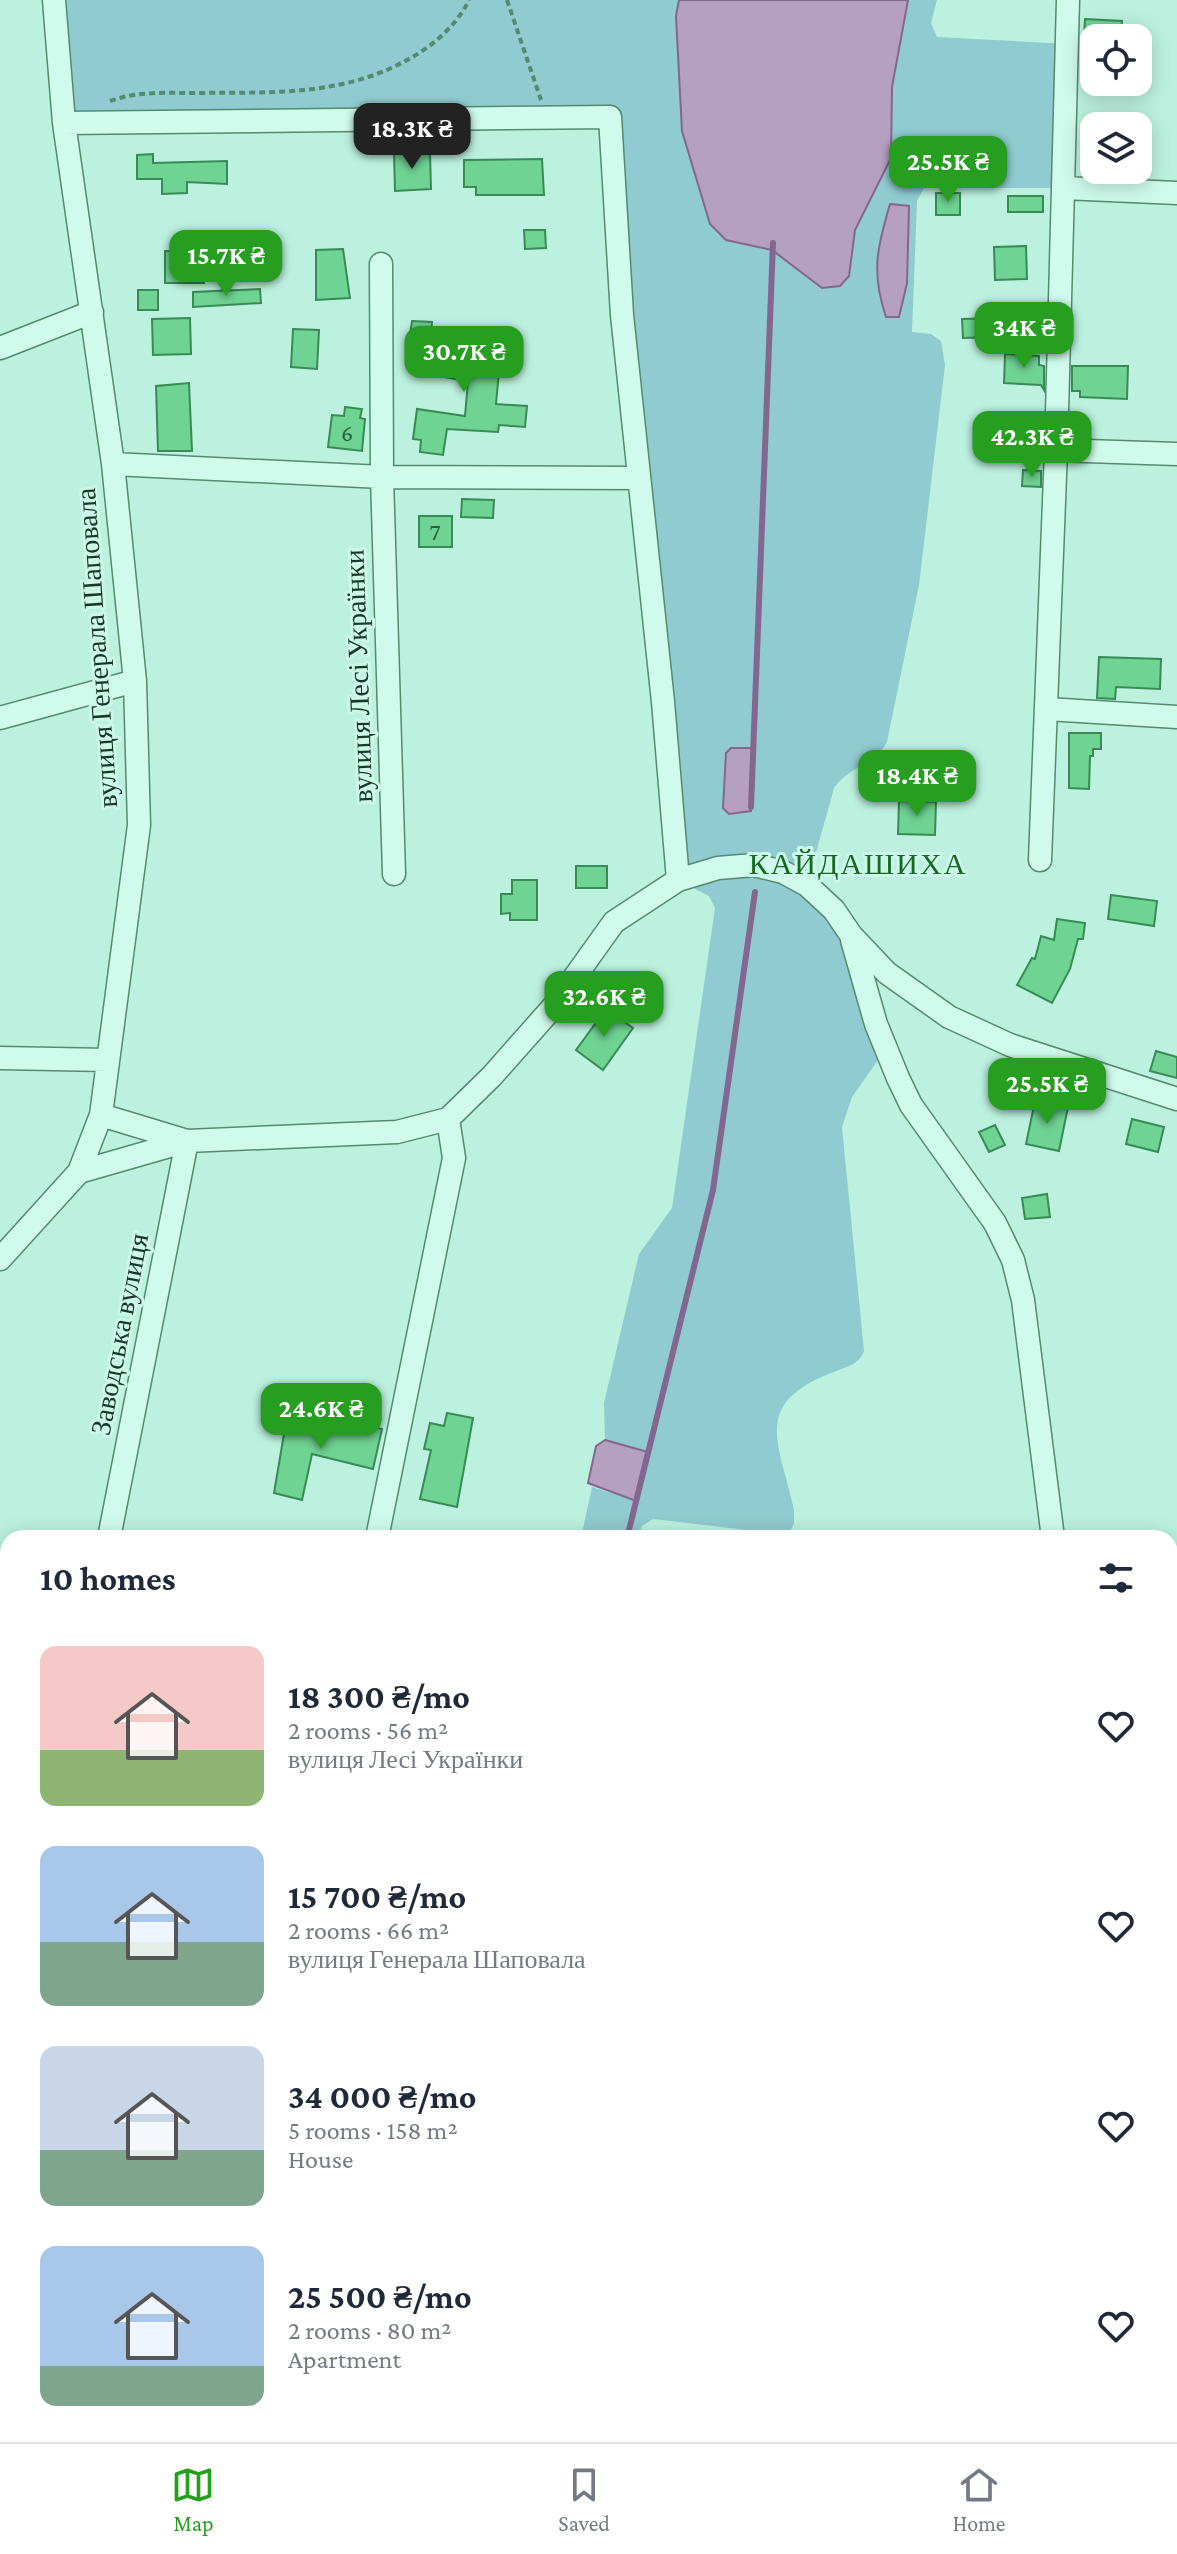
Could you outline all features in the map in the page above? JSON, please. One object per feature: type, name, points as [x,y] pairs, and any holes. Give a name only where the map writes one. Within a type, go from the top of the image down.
[{"type":"street","name":"вулиця Генерала Шаповала","points":[[0,1259],[79,1172],[101,1115],[139,825],[135,681],[113,464],[64,123],[54,0]]},
{"type":"street","points":[[1040,860],[1056,450],[1068,0]]},
{"type":"street","points":[[64,123],[610,117],[622,315],[678,880]]},
{"type":"street","points":[[1064,188],[1177,193]]},
{"type":"street","name":"вулиця Лесі Українки","points":[[381,264],[382,477],[394,874]]},
{"type":"street","points":[[0,348],[92,312]]},
{"type":"street","points":[[1056,450],[1177,454]]},
{"type":"street","points":[[113,464],[382,477],[639,478]]},
{"type":"street","points":[[0,718],[135,681]]},
{"type":"street","points":[[1047,709],[1177,717]]},
{"type":"street","points":[[79,1172],[187,1141],[397,1132],[448,1119],[492,1076],[554,1006],[614,922],[678,880],[718,868],[754,865],[783,872],[807,885],[834,910],[851,935],[910,992],[974,1030],[1010,1045],[1177,1099]]},
{"type":"street","points":[[851,935],[885,1050],[905,1091],[995,1223],[1013,1260],[1023,1300],[1052,1530]]},
{"type":"street","points":[[0,1058],[107,1060]]},
{"type":"street","points":[[101,1115],[187,1141]]},
{"type":"street","points":[[379,1530],[454,1158],[448,1119]]},
{"type":"street","name":"Заводська вулиця","points":[[111,1530],[187,1141]]},
{"type":"path","points":[[106,102],[142,94],[286,92],[343,86],[379,74],[419,54],[451,25],[469,0]]},
{"type":"path","points":[[507,0],[547,117]]},
{"type":"shaded area","points":[[54,0],[937,0],[931,23],[937,37],[1067,44],[1064,188],[924,188],[917,201],[912,332],[931,334],[941,341],[945,365],[919,585],[887,742],[876,756],[846,775],[834,788],[807,885],[834,910],[885,1050],[852,1097],[842,1127],[864,1351],[853,1364],[809,1383],[791,1396],[781,1410],[777,1426],[778,1443],[794,1510],[791,1530],[747,1530],[653,1519],[641,1530],[583,1530],[592,1487],[636,1501],[648,1452],[605,1440],[604,1403],[639,1254],[672,1208],[715,908],[709,896],[678,880],[610,117],[64,123]]},
{"type":"shaded area","points":[[679,0],[908,0],[892,87],[891,158],[855,230],[849,276],[840,286],[822,288],[772,250],[726,240],[710,224],[682,131],[676,16]]},
{"type":"shaded area","points":[[890,204],[909,206],[907,283],[899,317],[886,317],[878,287],[879,247]]},
{"type":"shaded area","points":[[731,748],[753,748],[751,811],[729,814],[723,808],[726,753]]},
{"type":"shaded area","points":[[605,1440],[648,1452],[636,1501],[588,1483],[596,1446]]},
{"type":"building","points":[[1085,19],[1122,21],[1122,24],[1085,24]]},
{"type":"building","points":[[430,152],[431,189],[395,191],[394,153]]},
{"type":"building","points":[[153,154],[153,163],[227,161],[227,184],[187,182],[187,193],[162,194],[162,179],[137,179],[137,155]]},
{"type":"building","points":[[542,159],[544,195],[476,195],[476,187],[464,187],[464,160]]},
{"type":"building","points":[[936,193],[960,193],[960,215],[936,215]]},
{"type":"building","points":[[1008,196],[1043,196],[1043,212],[1008,212]]},
{"type":"building","points":[[524,230],[545,230],[546,248],[525,249]]},
{"type":"building","points":[[1026,246],[1027,279],[995,280],[994,247]]},
{"type":"building","points":[[343,249],[350,298],[316,300],[316,250]]},
{"type":"building","points":[[165,251],[204,252],[204,283],[165,283]]},
{"type":"building","points":[[260,289],[261,303],[193,307],[193,292]]},
{"type":"building","points":[[138,290],[158,290],[158,310],[138,310]]},
{"type":"building","points":[[190,318],[191,354],[153,355],[152,319]]},
{"type":"building","points":[[996,318],[997,337],[963,338],[962,319]]},
{"type":"building","points":[[412,321],[432,322],[431,337],[410,335]]},
{"type":"building","points":[[293,329],[319,330],[317,369],[291,367]]},
{"type":"building","points":[[420,340],[478,350],[501,350],[496,404],[527,406],[525,427],[499,425],[498,432],[447,429],[443,455],[420,452],[421,440],[413,439],[417,409],[465,416],[468,381],[414,372]]},
{"type":"building","points":[[1005,354],[1039,356],[1039,365],[1044,366],[1044,390],[1041,385],[1004,383]]},
{"type":"building","points":[[1072,366],[1128,366],[1127,399],[1080,397],[1080,391],[1072,391]]},
{"type":"building","points":[[189,383],[192,451],[158,451],[156,386]]},
{"type":"building","points":[[345,407],[362,409],[360,418],[365,419],[362,451],[328,447],[332,415],[344,416]]},
{"type":"building","points":[[1023,470],[1041,471],[1041,487],[1022,486]]},
{"type":"building","points":[[462,499],[494,500],[493,518],[461,517]]},
{"type":"building","points":[[419,516],[452,516],[452,547],[419,547]]},
{"type":"building","points":[[1099,657],[1161,659],[1160,689],[1116,687],[1115,699],[1097,698]]},
{"type":"building","points":[[1069,733],[1101,733],[1101,749],[1093,749],[1093,756],[1090,756],[1089,789],[1069,788]]},
{"type":"building","points":[[899,801],[936,802],[935,835],[898,834]]},
{"type":"building","points":[[576,866],[607,866],[607,888],[576,888]]},
{"type":"building","points":[[512,880],[537,880],[537,920],[510,920],[510,913],[501,914],[501,894],[512,894]]},
{"type":"building","points":[[1111,895],[1157,901],[1154,926],[1108,919]]},
{"type":"building","points":[[1057,919],[1085,923],[1083,939],[1078,939],[1070,969],[1052,1003],[1017,985],[1032,958],[1035,959],[1041,936],[1054,940]]},
{"type":"building","points":[[606,1009],[633,1028],[603,1070],[576,1050]]},
{"type":"building","points":[[1156,1051],[1177,1057],[1177,1078],[1150,1071]]},
{"type":"building","points":[[1011,1065],[1045,1078],[1037,1097],[1003,1084]]},
{"type":"building","points":[[1035,1101],[1068,1107],[1059,1151],[1026,1144]]},
{"type":"building","points":[[1132,1119],[1164,1127],[1158,1152],[1126,1144]]},
{"type":"building","points":[[995,1125],[1005,1145],[989,1152],[979,1132]]},
{"type":"building","points":[[1047,1194],[1050,1217],[1025,1219],[1022,1198]]},
{"type":"building","points":[[447,1413],[473,1418],[457,1507],[420,1499],[431,1450],[424,1449],[430,1423],[444,1426]]},
{"type":"building","points":[[287,1416],[356,1433],[358,1423],[382,1429],[373,1469],[312,1454],[302,1500],[274,1493]]},
{"type":"waterway","points":[[751,807],[773,243]]},
{"type":"waterway","points":[[629,1530],[713,1190],[755,892]]},
{"type":"district","name":"КАЙДАШИХА","points":[[858,864]]}]
